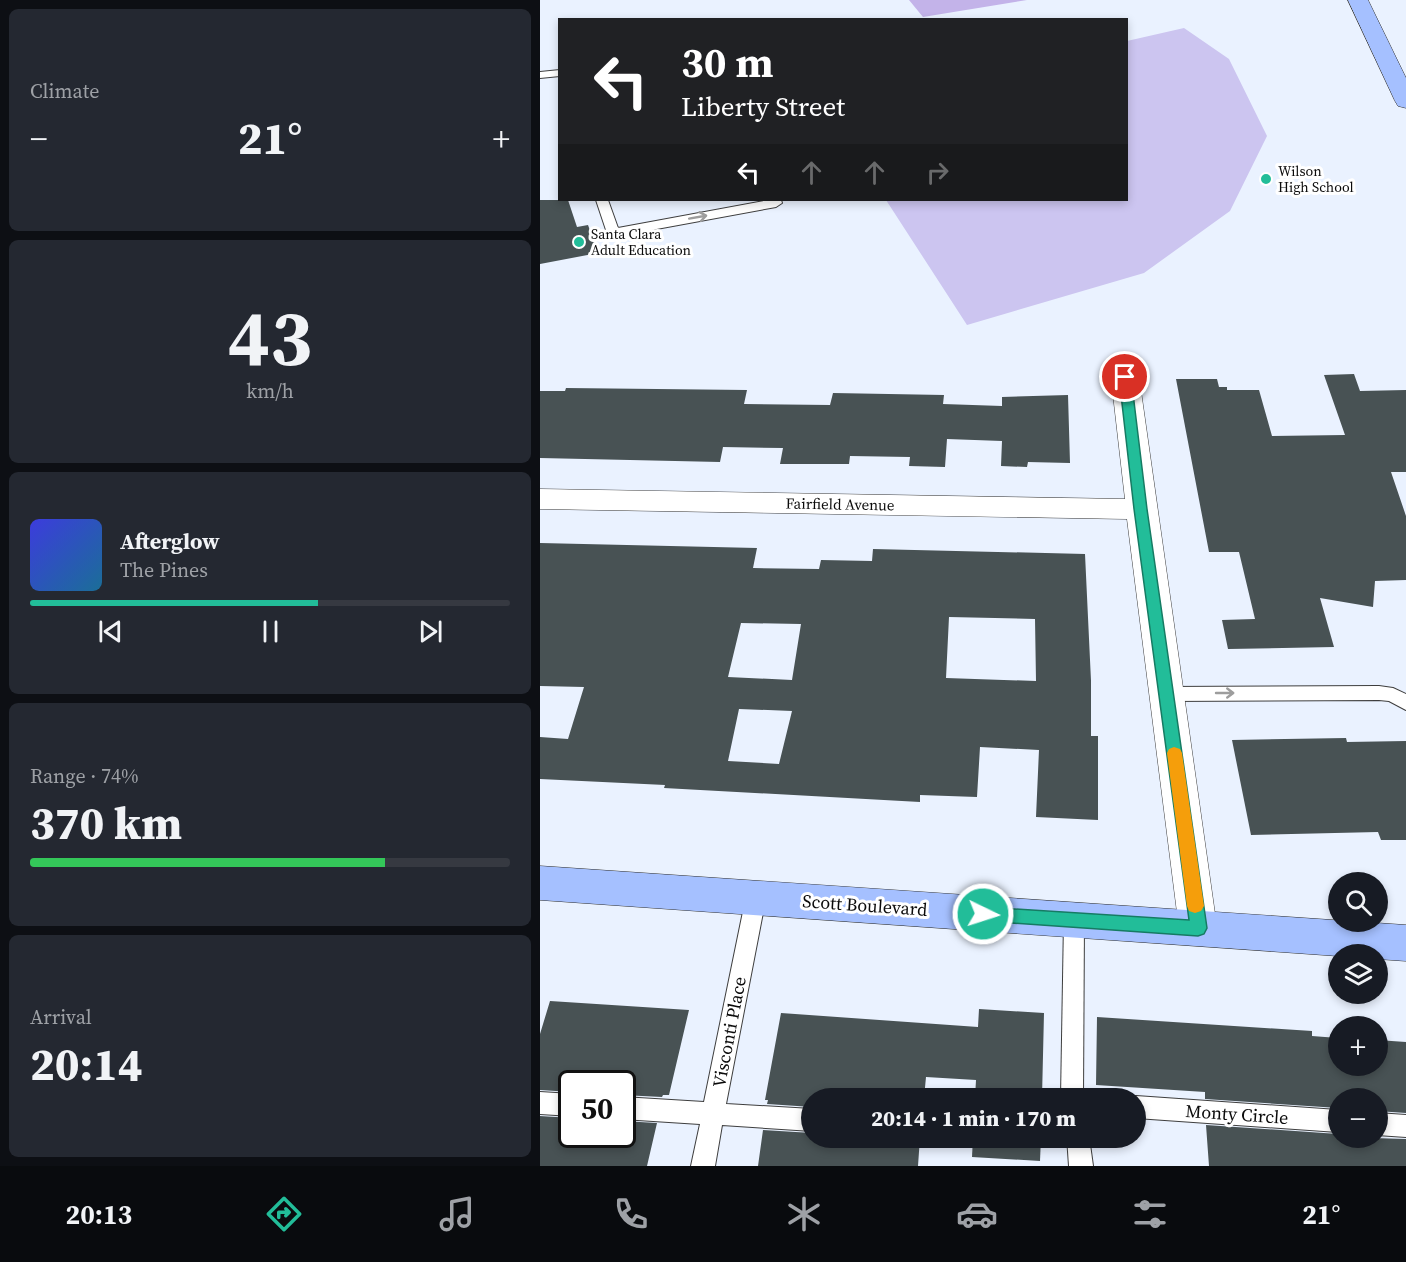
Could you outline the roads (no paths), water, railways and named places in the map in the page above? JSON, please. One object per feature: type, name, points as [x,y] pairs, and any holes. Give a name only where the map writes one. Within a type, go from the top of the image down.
[{"type":"main road","points":[[1358,0],[1406,101]]},
{"type":"main road","name":"Scott Boulevard","points":[[540,883],[1406,943]]},
{"type":"street","points":[[1125,377],[1140,509],[1198,928]]},
{"type":"street","name":"Fairfield Avenue","points":[[540,499],[1140,509]]},
{"type":"lane","points":[[540,75],[558,73]]},
{"type":"lane","points":[[602,201],[613,233],[776,203],[775,201]]},
{"type":"lane","points":[[1166,694],[1379,693],[1392,695],[1406,703]]},
{"type":"lane","name":"Visconti Place","points":[[703,1166],[756,897]]},
{"type":"lane","points":[[1072,1088],[1074,921]]},
{"type":"lane","points":[[540,1103],[558,1104]]},
{"type":"lane","name":"Monty Circle","points":[[1146,1108],[1328,1120]]},
{"type":"lane","points":[[636,1109],[801,1119]]},
{"type":"lane","points":[[1388,1125],[1406,1126]]},
{"type":"lane","points":[[1079,1148],[1081,1166]]},
{"type":"place","name":"Wilson High School","points":[[1266,179]]},
{"type":"place","name":"Santa Clara Adult Education","points":[[579,242]]}]
